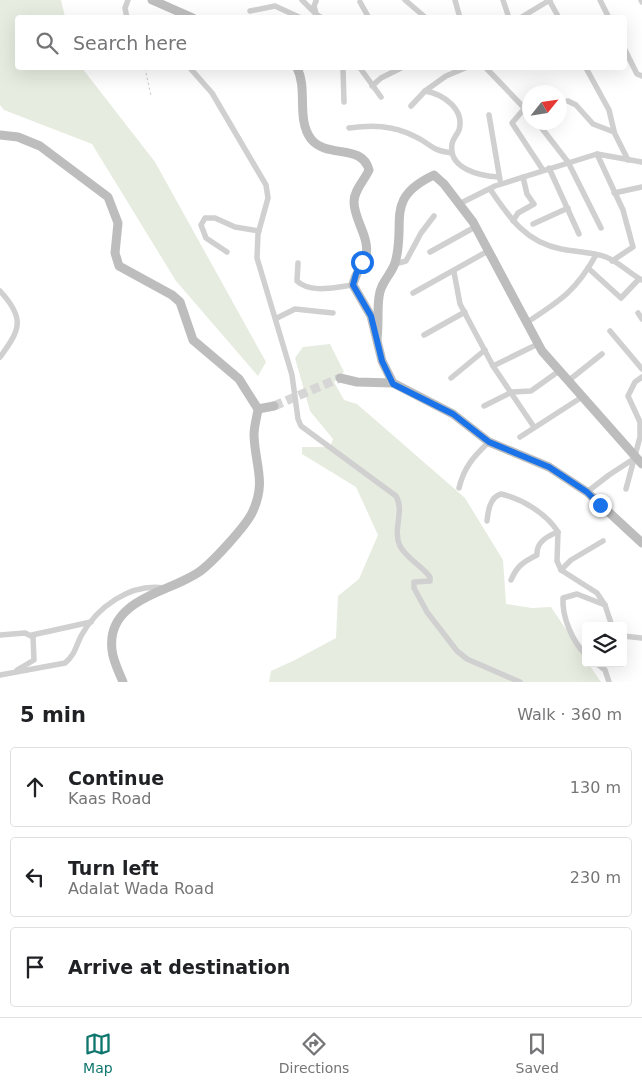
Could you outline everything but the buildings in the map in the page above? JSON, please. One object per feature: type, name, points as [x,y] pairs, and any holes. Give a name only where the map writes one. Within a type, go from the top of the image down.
[{"type":"main road","points":[[152,0],[186,15]]},
{"type":"main road","points":[[298,70],[305,123],[311,139],[327,149],[356,154],[363,158],[369,170],[357,190],[354,202],[362,228],[366,256],[356,274],[353,285],[371,316],[382,361],[393,384]]},
{"type":"main road","points":[[0,135],[18,137],[40,146],[108,197],[118,223],[115,253],[119,266],[172,294],[180,302],[193,340],[239,379],[258,409],[254,434],[261,487],[252,514],[200,572],[145,597],[126,611],[119,620],[113,634],[112,649],[123,682]]},
{"type":"main road","points":[[377,339],[380,322],[379,297],[384,280],[395,264],[399,236],[399,210],[408,193],[434,175],[459,204],[475,227],[538,344],[559,371],[639,461]]},
{"type":"main road","points":[[340,378],[357,382],[393,384],[453,414],[489,442],[549,467],[587,492],[642,542]]},
{"type":"main road","points":[[258,409],[274,406]]},
{"type":"street","points":[[126,15],[125,8],[128,0]]},
{"type":"street","points":[[302,0],[316,14]]},
{"type":"street","points":[[316,0],[314,6],[316,14]]},
{"type":"street","points":[[405,0],[422,15]]},
{"type":"street","points":[[455,0],[459,15]]},
{"type":"street","points":[[503,0],[508,15]]},
{"type":"street","points":[[525,15],[550,0],[558,15]]},
{"type":"street","points":[[600,0],[608,15]]},
{"type":"street","points":[[360,2],[367,15]]},
{"type":"street","points":[[250,11],[275,6],[294,15]]},
{"type":"street","points":[[627,54],[637,74],[642,76]]},
{"type":"street","points":[[192,70],[212,93],[266,184],[268,198],[259,231],[257,258],[277,318],[292,375],[298,419],[301,426],[396,496],[400,502],[398,536],[400,546],[430,577],[428,582],[414,582],[414,588],[445,637],[466,659],[520,682]]},
{"type":"street","points":[[343,70],[344,102]]},
{"type":"street","points":[[361,70],[381,97]]},
{"type":"street","points":[[372,86],[396,70]]},
{"type":"street","points":[[411,106],[426,91],[446,76],[460,70]]},
{"type":"street","points":[[488,70],[522,107]]},
{"type":"street","points":[[587,70],[609,110],[614,132],[628,160]]},
{"type":"street","points":[[426,91],[436,93],[448,100],[458,113],[459,129],[452,142],[452,153],[461,166],[479,176],[499,177]]},
{"type":"street","points":[[567,101],[576,105],[593,124],[614,132]]},
{"type":"street","points":[[522,112],[512,124],[546,169],[568,208],[579,234]]},
{"type":"street","points":[[489,115],[501,184]]},
{"type":"street","points":[[349,128],[372,125],[391,128],[415,136],[435,151],[452,153]]},
{"type":"street","points":[[543,130],[568,162],[601,228]]},
{"type":"street","points":[[597,154],[623,210],[632,248],[612,261]]},
{"type":"street","points":[[459,204],[501,184],[597,154],[642,162]]},
{"type":"street","points":[[513,221],[518,213],[534,204],[527,194],[523,177]]},
{"type":"street","points":[[614,193],[642,187]]},
{"type":"street","points":[[490,189],[513,221],[535,241],[560,249],[596,255],[612,261],[640,279],[621,298],[588,268]]},
{"type":"street","points":[[534,224],[568,208]]},
{"type":"street","points":[[395,264],[406,261],[420,233],[434,216]]},
{"type":"street","points":[[227,252],[206,238],[201,225],[206,218],[215,218],[236,227],[259,231]]},
{"type":"street","points":[[430,252],[475,227]]},
{"type":"street","points":[[413,293],[454,272],[488,251]]},
{"type":"street","points":[[526,323],[560,300],[583,278],[596,255]]},
{"type":"street","points":[[298,263],[297,282],[303,287],[312,289],[353,285]]},
{"type":"street","points":[[454,272],[460,304],[493,366],[512,392],[534,428]]},
{"type":"street","points":[[0,292],[13,305],[18,322],[13,340],[0,357]]},
{"type":"street","points":[[277,318],[295,308],[333,312]]},
{"type":"street","points":[[424,335],[465,312]]},
{"type":"street","points":[[610,331],[642,369]]},
{"type":"street","points":[[493,366],[538,344]]},
{"type":"street","points":[[451,378],[485,350]]},
{"type":"street","points":[[568,381],[602,354]]},
{"type":"street","points":[[484,406],[512,392],[531,391],[559,371]]},
{"type":"street","points":[[626,489],[639,461],[641,428],[628,396],[635,382],[642,377]]},
{"type":"street","points":[[520,437],[582,397]]},
{"type":"street","points":[[459,488],[463,472],[472,459],[489,442]]},
{"type":"street","points":[[587,492],[609,475],[639,461]]},
{"type":"street","points":[[487,521],[488,509],[493,499],[501,494],[533,508],[553,524],[558,532],[557,560],[561,570],[597,593],[606,605],[611,622]]},
{"type":"street","points":[[511,580],[519,565],[537,555],[538,546],[543,539],[558,532]]},
{"type":"street","points":[[561,570],[571,560],[602,541]]},
{"type":"street","points":[[0,675],[65,663],[71,658],[80,637],[91,622],[110,603],[124,595],[144,588],[166,588]]},
{"type":"street","points":[[582,651],[576,644],[562,610],[563,598],[577,594],[606,605]]},
{"type":"street","points":[[0,635],[25,633],[32,635],[91,622]]},
{"type":"street","points":[[15,672],[34,660],[35,643],[32,635]]},
{"type":"street","points":[[627,636],[642,638]]},
{"type":"street","points":[[601,667],[605,670],[609,682]]},
{"type":"path","points":[[145,70],[151,96]]},
{"type":"shaded area","points":[[0,0],[61,0],[65,15],[15,15],[15,70],[84,70],[155,162],[266,362],[258,376],[176,281],[92,144],[4,110],[0,105]]},
{"type":"shaded area","points":[[330,344],[344,372],[334,382],[344,400],[357,404],[465,498],[503,560],[506,604],[532,608],[551,607],[582,653],[582,667],[591,667],[601,682],[269,682],[271,671],[336,638],[338,596],[359,579],[378,535],[356,487],[302,454],[302,447],[330,447],[333,439],[310,411],[295,358],[303,347]]},
{"type":"tunnel","points":[[274,406],[340,378]]},
{"type":"route","points":[[362,262],[353,285],[371,316],[382,361],[393,384],[453,414],[489,442],[549,467],[587,492],[600,505]]}]
